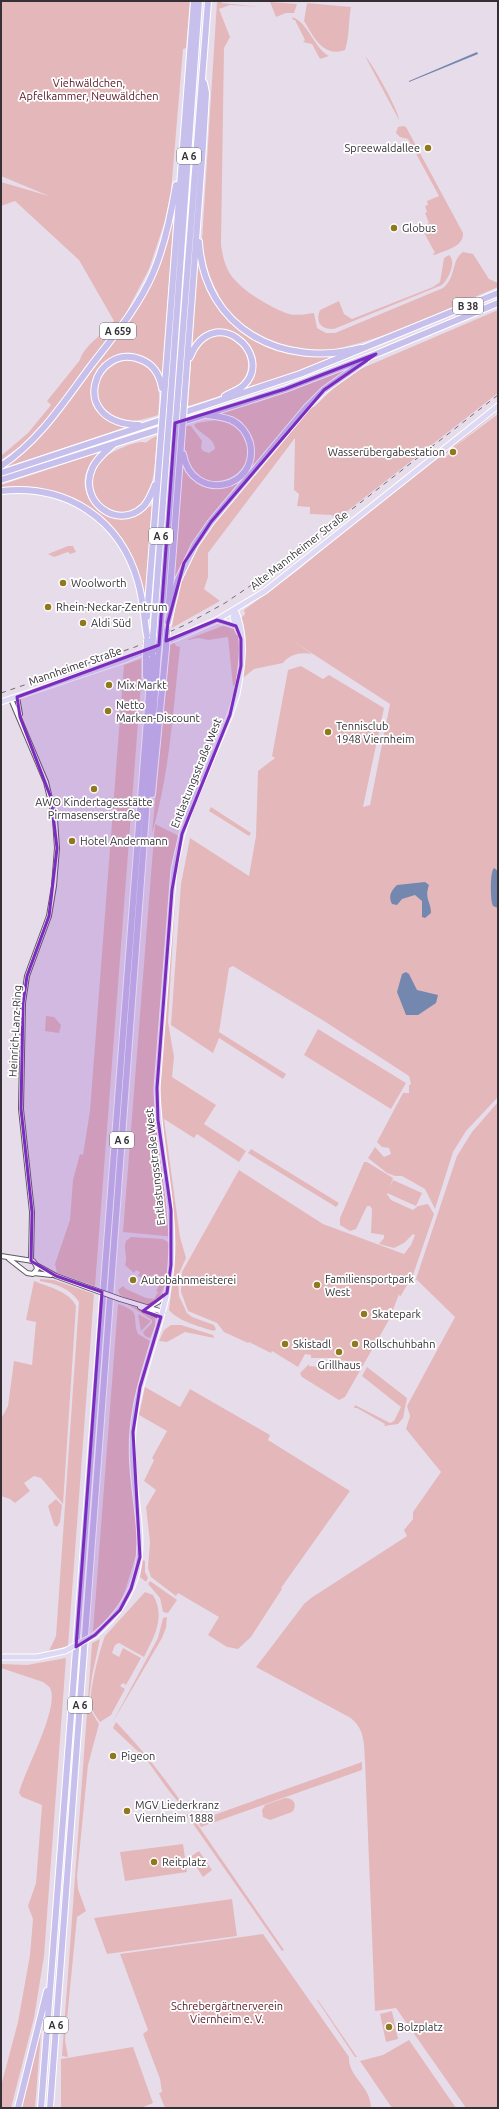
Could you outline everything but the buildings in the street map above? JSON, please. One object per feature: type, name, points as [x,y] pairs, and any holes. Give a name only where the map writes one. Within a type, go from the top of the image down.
[{"type":"highway","points":[[163,402],[194,1]]},
{"type":"highway","name":"A 6","points":[[50,2108],[147,818],[157,649],[160,634],[171,434],[170,409],[199,1]]},
{"type":"highway","name":"A 6","points":[[149,638],[171,434],[177,407],[208,1]]},
{"type":"highway","name":"A 6","points":[[181,441],[206,92],[203,76]]},
{"type":"highway","name":"A 659","points":[[1,466],[23,450],[39,433],[115,334],[143,293],[162,250],[181,166]]},
{"type":"highway","name":"A 6","points":[[197,226],[203,264],[213,293],[230,317],[258,339],[277,348],[315,354],[342,352],[385,341]]},
{"type":"highway","name":"B 38","points":[[385,341],[498,294]]},
{"type":"highway","name":"B 38","points":[[376,354],[498,302]]},
{"type":"highway","points":[[187,362],[196,344],[210,334],[229,334],[245,345],[252,361],[250,376],[238,390],[216,402]]},
{"type":"highway","points":[[1,473],[300,374],[385,341]]},
{"type":"highway","points":[[1,480],[285,389],[376,354]]},
{"type":"highway","points":[[168,622],[178,580],[184,563],[195,544],[211,522],[318,396],[340,378],[376,354]]},
{"type":"highway","points":[[144,426],[121,424],[109,419],[102,412],[94,395],[96,381],[101,370],[106,365],[120,357],[134,357],[144,360],[152,366],[158,375],[163,402]]},
{"type":"highway","name":"A 6","points":[[41,2108],[146,712],[157,480],[163,402]]},
{"type":"highway","points":[[181,441],[186,465],[193,476],[200,481],[212,485],[221,485],[233,481],[243,473],[251,453],[249,440],[245,433],[240,426],[230,420],[205,414]]},
{"type":"highway","points":[[147,818],[151,801],[155,767],[166,648],[181,441]]},
{"type":"highway","points":[[114,443],[94,464],[90,476],[90,490],[94,502],[99,507],[117,516],[125,516],[137,511],[148,501],[157,480]]},
{"type":"highway","name":"A 6","points":[[1,491],[36,491],[59,496],[83,507],[105,524],[122,545],[132,565],[142,596],[149,638]]},
{"type":"highway","name":"A 6","points":[[18,2108],[50,1978]]},
{"type":"main road","name":"Alte Mannheimer Straße","points":[[157,649],[235,610],[293,570],[442,449],[498,406]]},
{"type":"main road","name":"Entlastungsstraße West","points":[[235,610],[233,618],[240,639]]},
{"type":"main road","name":"Entlastungsstraße West","points":[[1,1657],[37,1657],[65,1651],[95,1635],[110,1622],[124,1603],[134,1582],[140,1557],[140,1526],[133,1469],[133,1432],[140,1387],[162,1314],[171,1265],[171,1210],[158,1120],[157,1088],[172,890],[182,834],[237,694],[241,666],[239,618],[235,610]]},
{"type":"main road","points":[[217,620],[236,626]]},
{"type":"main road","name":"Mannheimer Straße","points":[[1,702],[157,649]]},
{"type":"street","name":"Heinrich-Lanz-Ring","points":[[18,697],[20,717]]},
{"type":"street","name":"Heinrich-Lanz-Ring","points":[[12,699],[42,768],[51,798],[56,828],[57,853],[49,916],[27,976],[23,1003],[21,1109],[32,1212],[29,1261]]},
{"type":"street","points":[[1,1256],[9,1259],[29,1261],[56,1276],[162,1314]]},
{"type":"street","points":[[9,1259],[29,1274],[34,1273],[56,1276]]},
{"type":"street","points":[[24,1270],[24,1265],[29,1261]]},
{"type":"street","points":[[34,1273],[37,1270],[36,1265]]},
{"type":"street","points":[[149,1307],[158,1302],[167,1293]]},
{"type":"street","points":[[136,1305],[149,1307],[162,1314]]},
{"type":"highlighted area","points":[[376,354],[324,390],[211,522],[184,563],[168,622],[166,641],[217,620],[236,626],[241,639],[241,666],[230,715],[182,834],[172,890],[157,1088],[158,1120],[171,1210],[171,1265],[167,1293],[143,1311],[161,1317],[140,1387],[133,1432],[140,1557],[131,1589],[120,1610],[95,1635],[76,1647],[102,1292],[56,1276],[31,1261],[32,1212],[21,1109],[23,1003],[27,976],[49,916],[57,848],[51,798],[20,717],[17,697],[159,645],[175,423],[285,389]]},
{"type":"green space","name":"Viehwäldchen, Apfelkammer, Neuwäldchen","points":[[1,1],[190,1],[186,48],[183,49],[171,192],[164,224],[149,269],[123,319],[46,420],[25,443],[1,460],[1,456],[28,433],[51,405],[47,401],[80,360],[86,349],[114,321],[79,260],[15,201],[1,206],[1,182],[49,196],[1,176]]},
{"type":"green space","points":[[217,1],[222,1],[222,3],[261,7],[230,5],[219,9],[230,37],[224,48],[221,244],[223,257],[227,267],[232,277],[238,284],[264,302],[289,314],[302,315],[314,313],[317,328],[326,333],[335,333],[443,288],[450,278],[459,255],[463,252],[473,254],[489,279],[498,283],[498,287],[391,333],[324,351],[329,360],[244,390],[251,380],[254,368],[253,357],[248,346],[245,350],[248,364],[246,374],[241,383],[233,390],[222,395],[188,406],[198,256],[210,291],[225,306],[209,274],[202,240]]},
{"type":"green space","points":[[270,2],[297,4],[294,13],[286,13],[276,17]]},
{"type":"green space","points":[[307,3],[351,7],[348,39],[345,50],[337,52],[331,51],[325,49],[320,44],[304,21]]},
{"type":"green space","points":[[292,17],[303,24],[319,47],[329,56],[320,59],[312,44],[303,42],[305,40]]},
{"type":"green space","points":[[365,56],[385,87],[399,120]]},
{"type":"green space","points":[[398,127],[406,127],[463,233],[461,242],[449,250],[435,255],[432,254],[435,253],[421,227],[429,223],[425,213],[427,212],[425,206],[428,205],[427,201],[439,196],[408,139],[400,137],[396,133]]},
{"type":"green space","points":[[175,202],[162,377],[156,366],[150,360],[132,353],[117,355],[104,364],[95,377],[92,392],[95,407],[106,419],[126,427],[1,469],[29,447],[150,285]]},
{"type":"green space","points":[[449,255],[452,262],[451,271],[442,285],[334,329],[323,327],[320,324],[318,318],[320,310],[339,301],[344,314],[352,319],[433,287],[440,282],[444,258]]},
{"type":"green space","points":[[498,310],[498,393],[336,520],[332,515],[310,514],[310,507],[297,506],[299,494],[294,490],[295,438],[208,553],[208,577],[204,589],[220,601],[172,628],[176,600],[186,557],[174,585],[182,464],[194,479],[222,487],[248,469],[247,432],[217,414],[291,390],[353,367],[307,407],[314,407],[337,385],[358,370]]},
{"type":"green space","points":[[127,360],[138,362],[146,366],[156,379],[159,396],[158,415],[133,421],[123,421],[118,420],[101,405],[98,397],[98,389],[104,373],[118,363]]},
{"type":"green space","points":[[498,409],[498,411],[444,455],[445,458],[450,453],[453,456],[457,453],[453,448],[498,414],[498,1097],[466,1131],[453,1152],[435,1209],[425,1189],[402,1176],[395,1176],[387,1173],[368,1158],[375,1147],[384,1157],[391,1154],[389,1148],[382,1147],[377,1142],[403,1093],[409,1093],[409,1085],[411,1084],[409,1076],[324,1021],[233,966],[229,968],[219,1032],[286,1074],[283,1079],[219,1038],[213,1053],[171,1025],[181,884],[190,838],[249,876],[256,836],[258,771],[275,758],[272,756],[288,670],[301,666],[323,679],[329,675],[384,708],[363,807],[370,805],[390,704],[293,641],[312,654],[296,654],[283,663],[254,669],[233,686],[228,637],[208,640],[199,638],[186,640],[225,625],[233,628],[236,632],[243,631],[241,618],[245,614],[244,610],[298,570],[375,506]]},
{"type":"green space","points":[[216,420],[228,423],[239,429],[244,436],[248,451],[245,464],[237,474],[225,480],[212,481],[200,477],[190,467],[185,450],[185,441],[186,426],[191,426],[202,441],[201,448],[203,451],[209,453],[215,449],[210,439],[199,431],[194,425],[197,423]]},
{"type":"green space","points":[[157,436],[154,471],[151,484],[149,491],[140,505],[128,511],[116,511],[104,506],[96,497],[91,485],[93,472],[103,459],[111,453],[138,442],[147,442]]},
{"type":"green space","points":[[104,451],[92,462],[85,475],[86,493],[90,502],[96,509],[112,518],[121,519],[135,515],[152,506],[145,605],[135,567],[93,511],[68,497],[1,489],[1,485]]},
{"type":"green space","points":[[68,546],[73,546],[76,552],[70,554],[68,552],[54,557],[48,554]]},
{"type":"green space","points":[[174,642],[176,646],[180,647],[170,741],[163,787],[152,833],[170,644]]},
{"type":"green space","points":[[141,659],[141,683],[95,1286],[57,1273],[55,1264],[70,1220],[73,1180],[80,1154],[83,1155],[90,1111],[124,665]]},
{"type":"green space","points":[[211,807],[251,833],[249,836],[209,811]]},
{"type":"green space","points":[[155,824],[179,836],[168,1022],[174,1057],[172,1077],[216,1105],[204,1124],[246,1151],[239,1162],[197,1134],[194,1138],[164,1119],[180,1237],[186,1258],[178,1276],[179,1296],[187,1313],[192,1317],[214,1325],[216,1329],[214,1331],[184,1320],[169,1310],[174,1269],[175,1237],[123,1232]]},
{"type":"green space","points":[[46,1016],[54,1017],[61,1025],[59,1033],[45,1031]]},
{"type":"green space","points":[[318,1029],[406,1083],[391,1109],[304,1055]]},
{"type":"green space","points":[[498,1102],[498,2108],[466,2108],[396,2008],[375,2011],[365,1754],[361,1731],[349,1717],[256,1667],[304,1604],[407,1536],[404,1530],[413,1519],[413,1512],[441,1472],[406,1429],[410,1416],[407,1406],[455,1317],[416,1279],[457,1156],[472,1132]]},
{"type":"green space","points":[[251,1149],[339,1203],[336,1207],[248,1153]]},
{"type":"green space","name":"Familiensportpark West","points":[[364,1162],[367,1162],[393,1178],[387,1194],[391,1200],[413,1210],[418,1206],[428,1204],[434,1214],[413,1275],[400,1297],[399,1294],[390,1318],[345,1397],[339,1400],[302,1377],[300,1373],[309,1364],[309,1366],[352,1370],[353,1362],[328,1358],[311,1358],[311,1355],[305,1354],[298,1367],[272,1351],[271,1353],[224,1332],[217,1323],[188,1311],[181,1292],[182,1272],[239,1170],[323,1224],[404,1254],[411,1245],[415,1235],[413,1234],[404,1243],[394,1248],[379,1244],[384,1238],[384,1235],[371,1233],[372,1209],[370,1206],[367,1206],[356,1229],[350,1231],[340,1225],[340,1218]]},
{"type":"green space","points":[[393,1180],[422,1193],[416,1206],[387,1193]]},
{"type":"green space","points":[[131,1237],[163,1239],[169,1243],[168,1268],[164,1287],[155,1301],[149,1304],[141,1304],[130,1300],[120,1295],[118,1290],[123,1286],[126,1289],[146,1298],[154,1299],[160,1284],[138,1276],[140,1272],[136,1270],[134,1273],[125,1265],[125,1244]]},
{"type":"green space","points":[[40,1279],[54,1280],[94,1294],[68,1646],[49,1651],[56,1636],[79,1302],[71,1293],[62,1287],[40,1281]]},
{"type":"green space","points":[[34,1281],[63,1293],[73,1301],[76,1306],[63,1504],[41,1478],[34,1476],[24,1483],[30,1491],[15,1503],[10,1499],[1,1496],[1,1419],[8,1406],[14,1361],[32,1365],[36,1322],[26,1320]]},
{"type":"green space","points":[[118,1304],[133,1312],[135,1315],[138,1334],[150,1341],[134,1399],[129,1443],[137,1539],[136,1555],[125,1591],[116,1611],[93,1632]]},
{"type":"green space","points":[[127,1304],[147,1312],[155,1318],[155,1327],[150,1338],[145,1336],[143,1332],[152,1323],[152,1320]]},
{"type":"green space","points":[[138,1314],[151,1321],[141,1331]]},
{"type":"green space","points":[[171,1325],[181,1325],[213,1335],[214,1338],[185,1332],[167,1342],[159,1341],[164,1330]]},
{"type":"green space","points":[[367,1367],[407,1398],[403,1418],[398,1424],[384,1426],[385,1424],[357,1408],[354,1408],[355,1405],[390,1423],[394,1421],[401,1407],[362,1376]]},
{"type":"green space","points":[[145,1387],[180,1407],[190,1389],[270,1435],[268,1440],[350,1491],[281,1588],[282,1589],[251,1637],[238,1649],[227,1647],[208,1635],[219,1617],[178,1593],[176,1596],[151,1577],[148,1568],[150,1542],[146,1507],[156,1490],[144,1481],[154,1460],[152,1458],[167,1431],[139,1415]]},
{"type":"green space","points":[[56,1499],[62,1505],[60,1522],[57,1527],[54,1525],[48,1506]]},
{"type":"green space","points":[[143,1560],[145,1561],[145,1572],[148,1578],[146,1582],[140,1577]]},
{"type":"green space","points":[[150,1581],[177,1600],[168,1613],[163,1612],[160,1598],[148,1584]]},
{"type":"green space","points":[[145,1592],[153,1595],[157,1603],[159,1619],[155,1634],[144,1657],[119,1643],[115,1645],[112,1653],[119,1657],[123,1648],[141,1658],[126,1685],[123,1683],[120,1686],[125,1689],[111,1715],[100,1722],[92,1710],[91,1692],[95,1671],[105,1636]]},
{"type":"green space","points":[[167,1617],[166,1628],[162,1638],[111,1725],[158,1638],[163,1618]]},
{"type":"green space","points":[[100,1639],[92,1676],[88,1706],[99,1724],[88,1765],[77,1876],[78,1889],[86,1911],[77,1917],[65,2040],[68,2057],[62,2056],[92,1643]]},
{"type":"green space","points":[[66,1658],[44,1956],[34,2018],[11,2108],[1,2108],[1,2086],[18,2022],[30,1955],[33,1919],[28,1906],[36,1883],[42,1805],[22,1797],[19,1793],[46,1724],[52,1697],[50,1688],[43,1682],[1,1668],[1,1664],[27,1665]]},
{"type":"green space","points":[[116,1722],[144,1753],[186,1809],[185,1810],[146,1759],[113,1728]]},
{"type":"green space","points":[[362,1762],[362,1770],[201,1827],[197,1821]]},
{"type":"green space","points":[[285,1798],[291,1799],[295,1804],[292,1812],[270,1820],[263,1817],[262,1810],[265,1805]]},
{"type":"green space","points":[[187,1814],[191,1815],[284,1950],[282,1951],[189,1818],[186,1818]]},
{"type":"green space","name":"Reitplatz","points":[[183,1844],[187,1872],[125,1881],[120,1852]]},
{"type":"green space","points":[[199,1851],[212,1870],[203,1877],[190,1857]]},
{"type":"green space","points":[[232,1899],[237,1936],[107,1954],[94,1918]]},
{"type":"green space","name":"Schrebergärtnerverein Viernheim e. V.","points":[[263,1934],[349,2057],[352,2070],[364,2087],[370,2100],[371,2108],[165,2108],[159,2093],[162,2092],[160,2079],[143,2034],[148,2030],[120,1954]]},
{"type":"green space","points":[[318,2000],[357,2057],[355,2057]]},
{"type":"green space","name":"Bolzplatz","points":[[392,2011],[398,2039],[386,2042],[380,2014]]},
{"type":"green space","points":[[42,2019],[35,2108],[20,2108]]},
{"type":"green space","points":[[409,2040],[456,2108],[392,2108],[360,2061],[383,2055]]},
{"type":"green space","points":[[133,2047],[153,2103],[141,2108],[61,2108],[61,2059]]},
{"type":"water","points":[[477,52],[478,54],[409,82],[409,81]]},
{"type":"water","points":[[494,868],[498,871],[498,908],[493,906],[491,898],[491,880]]},
{"type":"water","points":[[425,882],[429,885],[427,897],[431,913],[425,918],[422,917],[422,901],[415,895],[402,899],[397,905],[392,904],[390,898],[391,894],[397,885]]},
{"type":"water","points":[[406,972],[409,974],[417,990],[438,995],[436,1003],[418,1015],[406,1015],[397,992],[402,974]]},
{"type":"railway","points":[[1,693],[135,647],[185,625],[225,603],[278,567],[498,395]]},
{"type":"place","name":"Spreewaldallee","points":[[428,148]]},
{"type":"place","name":"Globus","points":[[394,228]]},
{"type":"place","name":"Wasserübergabestation","points":[[453,452]]},
{"type":"place","name":"Woolworth","points":[[63,583]]},
{"type":"place","name":"Rhein-Neckar-Zentrum","points":[[48,607]]},
{"type":"place","name":"Aldi Süd","points":[[83,623]]},
{"type":"place","name":"Mix Markt","points":[[109,685]]},
{"type":"place","name":"Netto Marken-Discount","points":[[108,711]]},
{"type":"place","name":"Tennisclub 1948 Viernheim","points":[[328,732]]},
{"type":"place","name":"AWO Kindertagesstätte Pirmasenserstraße","points":[[94,789]]},
{"type":"place","name":"Hotel Andermann","points":[[72,841]]},
{"type":"place","name":"Autobahnmeisterei","points":[[133,1280]]},
{"type":"place","name":"Familiensportpark West","points":[[317,1285]]},
{"type":"place","name":"Skatepark","points":[[364,1314]]},
{"type":"place","name":"Skistadl","points":[[285,1344]]},
{"type":"place","name":"Rollschuhbahn","points":[[355,1344]]},
{"type":"place","name":"Grillhaus","points":[[339,1352]]},
{"type":"place","name":"Pigeon","points":[[113,1756]]},
{"type":"place","name":"MGV Liederkranz Viernheim 1888","points":[[127,1811]]},
{"type":"place","name":"Reitplatz","points":[[154,1862]]},
{"type":"place","name":"Bolzplatz","points":[[389,2027]]}]
